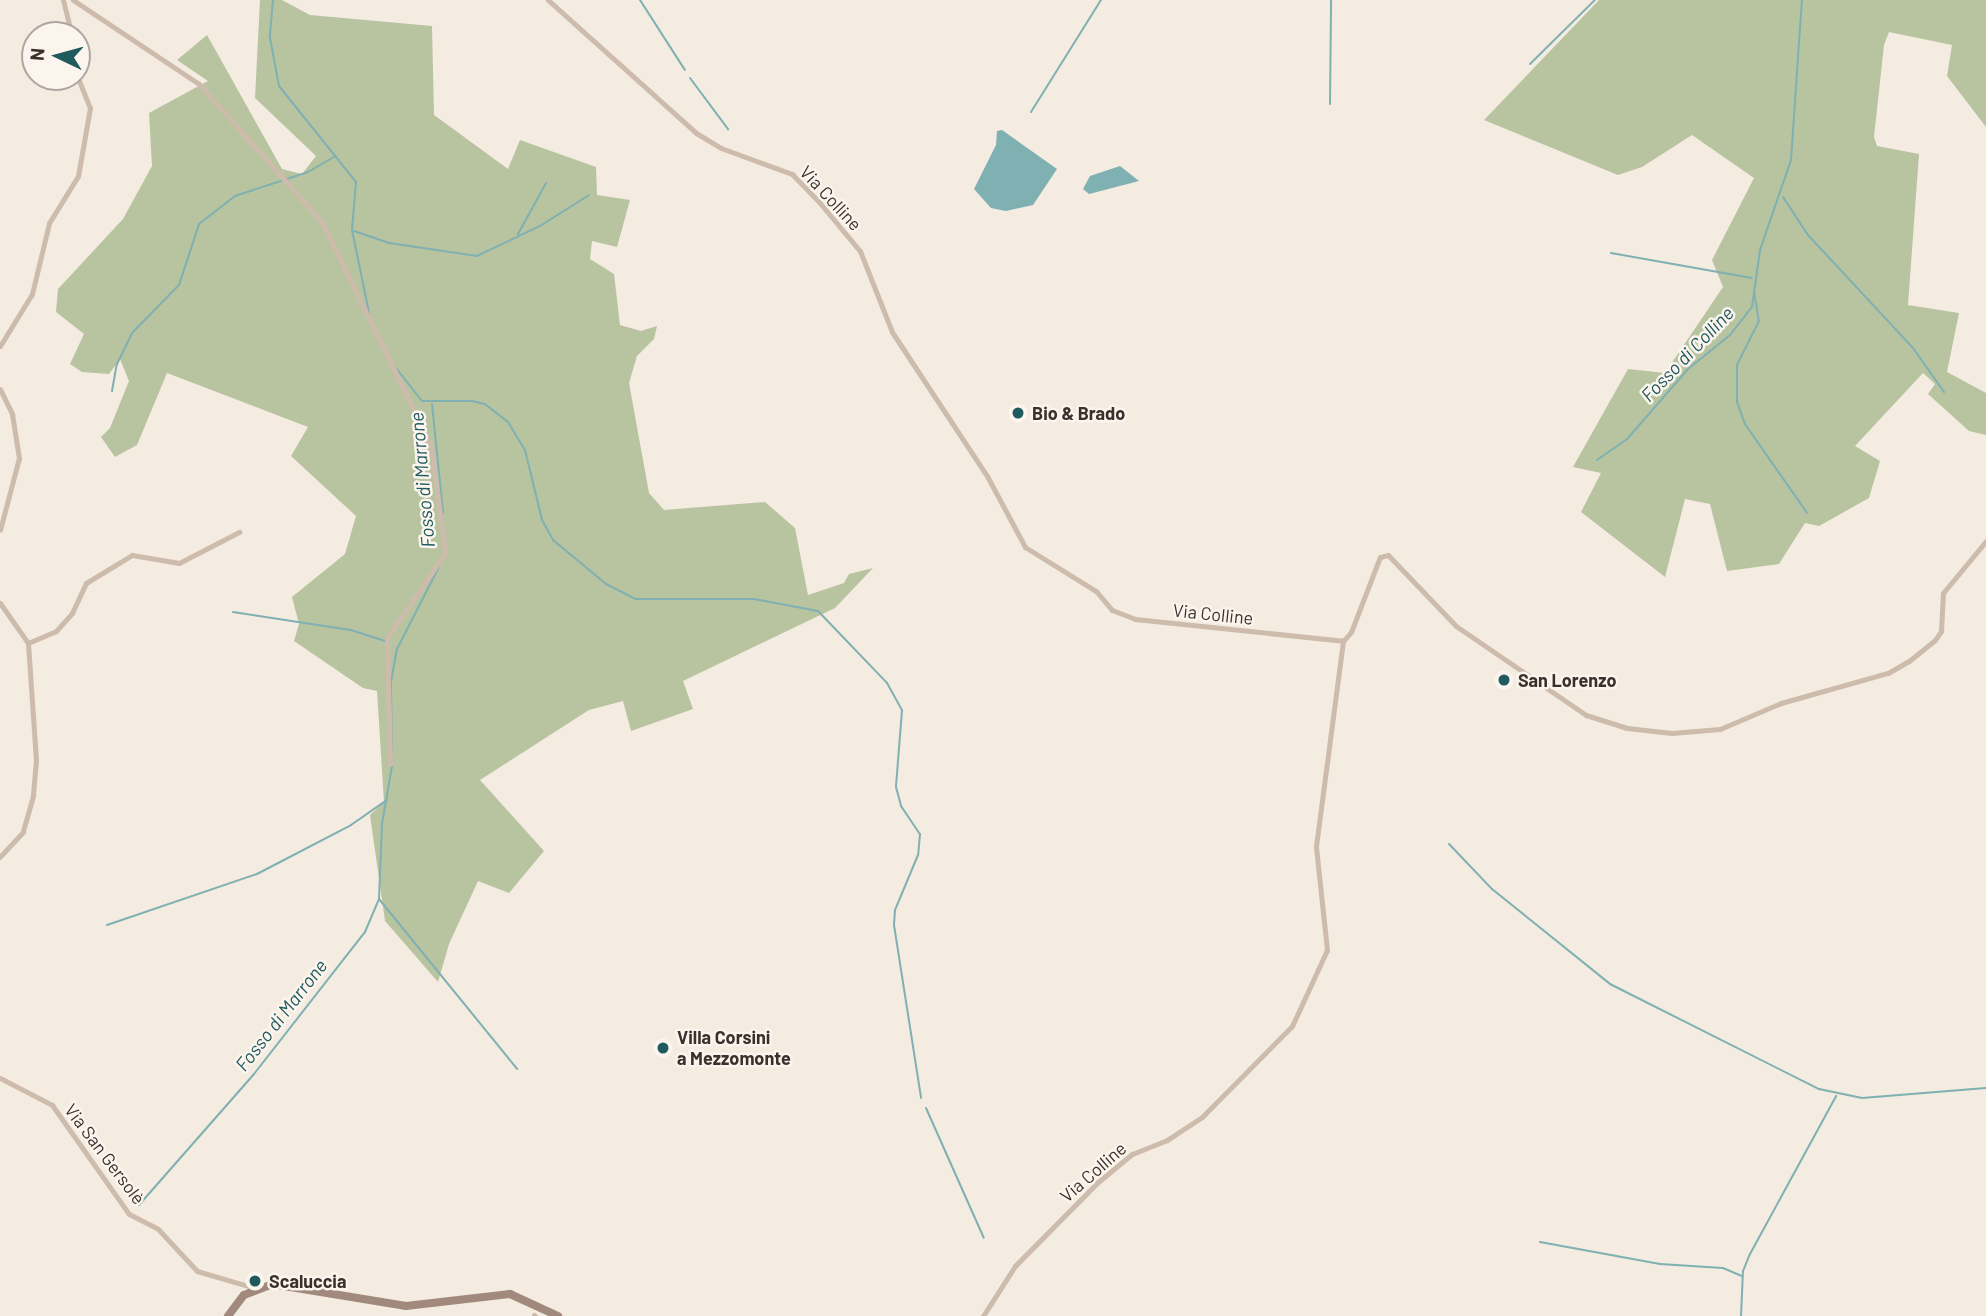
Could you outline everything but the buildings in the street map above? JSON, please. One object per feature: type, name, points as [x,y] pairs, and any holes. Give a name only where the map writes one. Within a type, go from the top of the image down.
[{"type":"main road","points":[[228,1316],[239,1299],[255,1288],[280,1285],[406,1306],[510,1294],[558,1316]]},
{"type":"street","points":[[63,0],[68,21]]},
{"type":"street","points":[[73,0],[199,84],[322,222],[431,445],[445,553],[387,638],[390,764]]},
{"type":"street","name":"Via Colline","points":[[548,0],[696,133],[721,148],[792,174],[818,202],[860,251],[892,332],[987,476],[1025,547],[1096,591],[1112,610],[1135,619],[1343,641],[1315,847],[1327,950],[1292,1026],[1202,1117],[1167,1140],[1132,1154],[1098,1182],[1015,1266],[983,1316]]},
{"type":"street","points":[[0,346],[32,294],[49,223],[78,176],[90,108],[83,91]]},
{"type":"street","points":[[0,389],[12,414],[19,458],[0,530]]},
{"type":"street","points":[[28,643],[56,631],[72,613],[86,583],[132,555],[179,563],[239,532]]},
{"type":"street","points":[[1343,641],[1351,632],[1380,557],[1388,555],[1456,626],[1586,715],[1627,728],[1672,733],[1720,729],[1781,703],[1888,673],[1909,662],[1935,640],[1941,631],[1943,593],[1986,541]]},
{"type":"street","points":[[0,603],[28,643],[36,760],[33,796],[23,832],[0,857]]},
{"type":"street","name":"Via San Gersolè","points":[[0,1078],[52,1105],[129,1214],[163,1233],[197,1271],[255,1288]]},
{"type":"green space","points":[[260,0],[282,0],[310,15],[432,26],[434,115],[508,169],[520,140],[596,167],[597,195],[630,200],[617,247],[592,241],[590,259],[614,274],[620,325],[641,331],[657,326],[654,339],[637,356],[629,383],[649,493],[664,510],[765,502],[795,528],[808,595],[844,583],[849,574],[873,568],[835,608],[683,681],[693,709],[631,731],[623,701],[589,710],[480,780],[544,851],[509,893],[478,881],[449,944],[438,982],[385,921],[370,815],[384,802],[377,691],[363,688],[294,641],[299,624],[292,597],[345,554],[356,516],[291,456],[308,427],[167,373],[137,445],[115,457],[101,437],[110,428],[129,381],[120,359],[109,374],[82,372],[70,364],[84,334],[56,312],[58,289],[123,219],[152,166],[149,113],[208,81],[177,60],[207,35],[282,169],[302,174],[316,156],[255,98]]},
{"type":"green space","points":[[1599,0],[1986,0],[1986,127],[1947,76],[1952,45],[1889,32],[1884,45],[1874,137],[1877,146],[1919,154],[1908,305],[1959,313],[1947,372],[1986,393],[1986,435],[1969,431],[1928,394],[1935,384],[1923,373],[1855,446],[1880,461],[1869,498],[1819,526],[1805,523],[1779,564],[1727,571],[1710,504],[1685,499],[1665,577],[1581,512],[1601,473],[1573,467],[1628,369],[1665,373],[1723,287],[1712,260],[1754,178],[1692,135],[1642,167],[1618,175],[1484,120]]},
{"type":"water","points":[[1002,130],[1057,169],[1033,205],[1006,211],[991,208],[974,189],[996,145],[997,131]]},
{"type":"water","points":[[1120,166],[1139,181],[1089,194],[1083,189],[1090,176]]},
{"type":"waterway","name":"Fosso di Marrone","points":[[273,0],[270,38],[279,86],[356,182],[352,230],[369,313]]},
{"type":"waterway","points":[[640,0],[685,70]]},
{"type":"waterway","points":[[1031,112],[1101,0]]},
{"type":"waterway","points":[[1330,104],[1331,0]]},
{"type":"waterway","points":[[1530,64],[1595,0]]},
{"type":"waterway","name":"Fosso di Colline","points":[[1597,460],[1628,438],[1688,369],[1730,335],[1752,307],[1760,250],[1791,160],[1802,0]]},
{"type":"waterway","points":[[690,78],[728,129]]},
{"type":"waterway","points":[[112,391],[117,364],[132,333],[179,285],[199,224],[235,196],[308,172],[336,156]]},
{"type":"waterway","points":[[518,234],[546,183]]},
{"type":"waterway","points":[[354,231],[389,243],[477,256],[540,226],[589,195]]},
{"type":"waterway","points":[[1783,197],[1808,235],[1913,348],[1944,392]]},
{"type":"waterway","points":[[1611,253],[1752,278]]},
{"type":"waterway","points":[[1754,291],[1759,321],[1737,365],[1737,402],[1745,424],[1807,513]]},
{"type":"waterway","points":[[396,368],[422,401],[472,401],[485,404],[508,422],[525,450],[542,520],[553,540],[606,584],[636,599],[754,599],[818,611],[887,683],[902,710],[896,787],[901,806],[920,834],[918,855],[895,910],[894,925],[921,1098]]},
{"type":"waterway","name":"Fosso di Marrone","points":[[432,404],[443,513]]},
{"type":"waterway","name":"Fosso di Marrone","points":[[392,757],[391,682],[397,649],[439,567]]},
{"type":"waterway","points":[[233,612],[351,630],[384,641]]},
{"type":"waterway","name":"Fosso di Marrone","points":[[139,1205],[254,1074],[365,932],[379,899],[382,824],[392,766]]},
{"type":"waterway","points":[[107,925],[257,874],[351,825],[387,800]]},
{"type":"waterway","points":[[1449,844],[1492,889],[1610,984],[1819,1089],[1862,1098],[1986,1088]]},
{"type":"waterway","points":[[379,899],[517,1069]]},
{"type":"waterway","points":[[1741,1316],[1743,1271],[1750,1254],[1836,1096]]},
{"type":"waterway","points":[[926,1108],[984,1238]]},
{"type":"waterway","points":[[1540,1242],[1660,1264],[1723,1268],[1742,1276]]},
{"type":"place","name":"Bio & Brado","points":[[1018,413]]},
{"type":"place","name":"San Lorenzo","points":[[1504,680]]},
{"type":"place","name":"Villa Corsini a Mezzomonte","points":[[663,1048]]},
{"type":"place","name":"Scaluccia","points":[[255,1281]]}]
